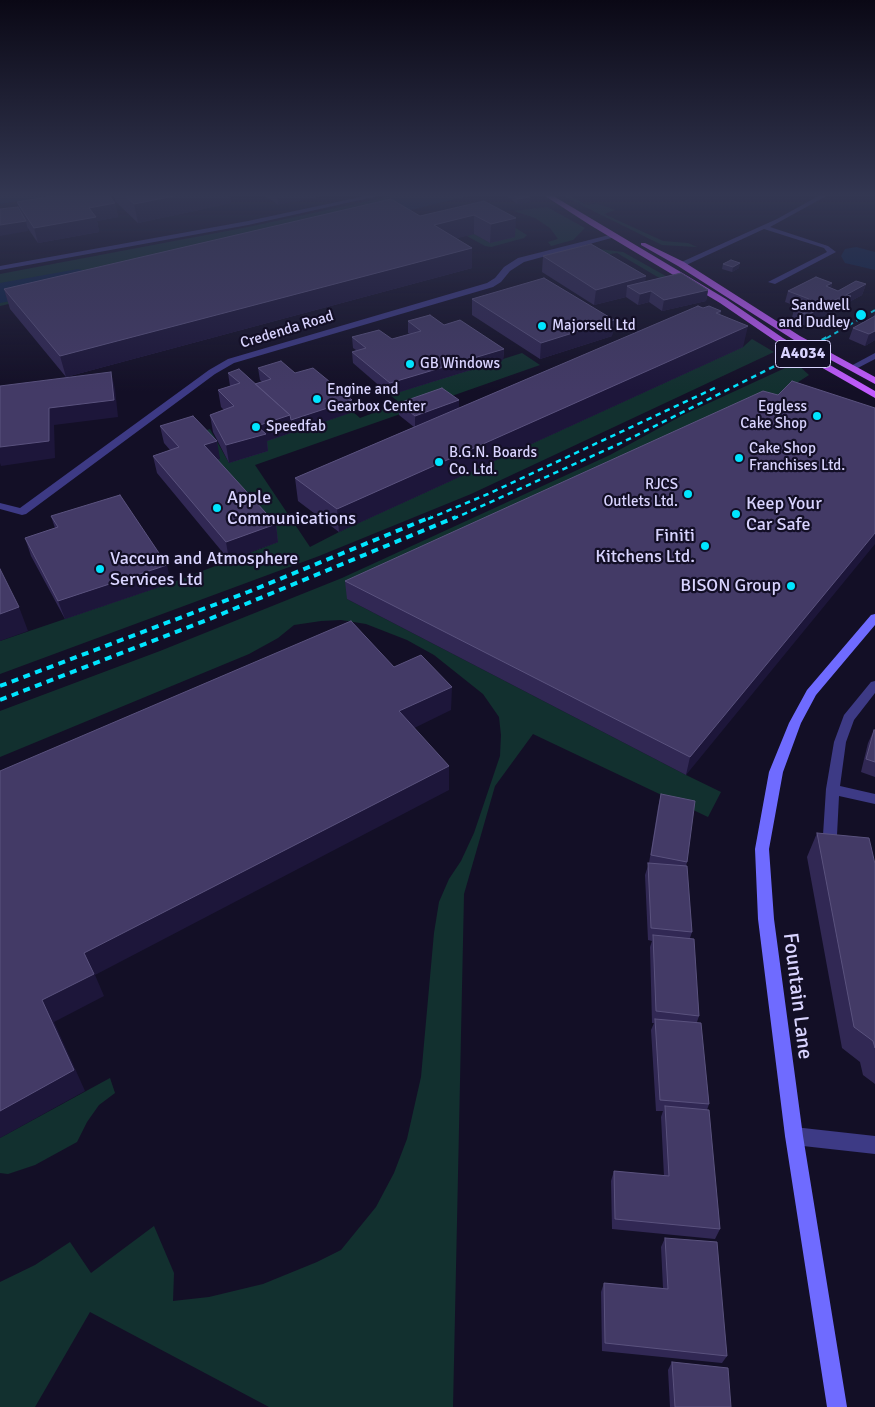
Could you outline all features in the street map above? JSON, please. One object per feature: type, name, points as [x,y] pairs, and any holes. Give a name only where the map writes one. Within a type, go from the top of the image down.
[{"type":"main road","name":"A4034","points":[[655,260],[720,299],[780,340],[875,395]]},
{"type":"main road","name":"A4034","points":[[673,260],[797,338],[875,382]]},
{"type":"main road","points":[[659,262],[669,265],[681,264]]},
{"type":"main road","points":[[681,264],[677,268],[720,293],[720,299]]},
{"type":"main road","points":[[851,368],[850,374],[875,389]]},
{"type":"main road","name":"Fountain Lane","points":[[837,1407],[794,1136],[766,919],[762,849],[776,772],[795,723],[812,693],[875,618]]},
{"type":"street","points":[[0,268],[46,260]]},
{"type":"street","name":"Credenda Road","points":[[0,506],[22,512],[212,372],[231,361],[490,285],[498,280],[513,264],[523,260]]},
{"type":"street","points":[[681,264],[691,260]]},
{"type":"street","points":[[772,282],[817,260]]},
{"type":"street","points":[[851,368],[875,356]]},
{"type":"street","points":[[830,835],[833,789],[840,742],[848,718],[875,685]]},
{"type":"street","points":[[833,789],[875,799]]},
{"type":"street","points":[[794,1136],[875,1145]]},
{"type":"green space","points":[[76,260],[197,260],[0,306],[0,274]]},
{"type":"green space","points":[[628,260],[637,260],[680,284],[673,286]]},
{"type":"green space","points":[[752,339],[774,352],[471,494],[319,556],[0,674],[0,641],[171,583],[278,542],[207,463],[220,458],[197,433],[210,429],[229,463],[259,443],[353,412],[360,418],[400,403],[390,395],[522,353],[540,365],[255,465],[310,547],[743,347]]},
{"type":"green space","points":[[796,363],[809,375],[758,408],[347,599],[721,792],[708,817],[533,734],[495,786],[464,894],[453,1407],[269,1407],[90,1312],[35,1407],[0,1407],[0,1282],[35,1265],[70,1242],[91,1273],[154,1226],[174,1273],[173,1301],[209,1297],[263,1284],[341,1250],[376,1207],[394,1173],[407,1139],[421,1077],[434,933],[439,902],[474,833],[500,756],[501,735],[499,717],[483,694],[434,655],[407,640],[366,624],[341,620],[294,625],[278,638],[249,654],[0,757],[0,711],[160,651],[342,578],[610,455],[683,415]]},
{"type":"green space","points":[[110,1078],[115,1093],[99,1105],[87,1122],[77,1142],[35,1165],[8,1174],[0,1173],[0,1138]]},
{"type":"building","points":[[130,260],[428,260],[60,356],[4,289]]},
{"type":"building","points":[[549,260],[618,260],[646,276],[596,290]]},
{"type":"building","points":[[731,260],[740,263],[733,267],[723,264]]},
{"type":"building","points":[[681,273],[708,290],[664,300],[651,291],[640,294],[627,286]]},
{"type":"building","points":[[816,277],[832,283],[826,286],[838,291],[856,281],[866,284],[846,295],[851,296],[845,300],[839,298],[808,315],[794,310],[809,299],[788,291]]},
{"type":"building","points":[[544,278],[614,320],[541,343],[472,299]]},
{"type":"building","points":[[698,306],[703,308],[709,306],[721,311],[716,313],[748,326],[337,509],[295,478]]},
{"type":"building","points":[[430,315],[444,325],[460,320],[504,349],[390,383],[352,352],[366,348],[352,337],[379,330],[392,339],[421,331],[408,321]]},
{"type":"building","points":[[875,316],[875,331],[869,334],[853,328]]},
{"type":"building","points":[[281,361],[295,373],[313,368],[352,400],[291,420],[290,415],[255,384],[271,379],[258,368]]},
{"type":"building","points":[[239,369],[290,415],[257,426],[266,434],[226,445],[210,415],[234,406],[218,390],[240,383],[228,373]]},
{"type":"building","points":[[111,372],[114,400],[49,408],[49,441],[0,447],[0,386]]},
{"type":"building","points":[[792,381],[875,408],[875,533],[690,757],[345,581],[763,391],[778,395]]},
{"type":"building","points":[[442,388],[459,400],[415,416],[399,403]]},
{"type":"building","name":"Apple Communications","points":[[193,416],[217,441],[204,445],[276,524],[226,542],[153,456],[179,447],[160,426]]},
{"type":"building","name":"Vaccum and Atmosphere Services Ltd","points":[[120,495],[167,565],[58,601],[25,538],[58,527],[51,516]]},
{"type":"building","points":[[0,569],[19,607],[0,614]]},
{"type":"building","points":[[351,621],[394,667],[421,655],[452,687],[399,711],[449,766],[84,953],[94,974],[42,1000],[74,1070],[0,1111],[0,771]]},
{"type":"building","points":[[875,730],[875,762],[866,759]]},
{"type":"building","points":[[661,794],[695,801],[687,862],[651,855]]},
{"type":"building","points":[[817,833],[869,838],[875,864],[875,1048],[873,1041],[854,1027]]},
{"type":"building","points":[[648,863],[687,866],[692,932],[651,928]]},
{"type":"building","points":[[653,935],[694,939],[699,1016],[656,1011]]},
{"type":"building","points":[[655,1019],[701,1023],[709,1104],[660,1100]]},
{"type":"building","points":[[665,1106],[709,1110],[720,1229],[615,1219],[614,1171],[669,1176]]},
{"type":"building","points":[[665,1238],[717,1242],[727,1356],[605,1343],[604,1283],[668,1289]]},
{"type":"building","points":[[672,1362],[728,1368],[731,1407],[675,1407]]},
{"type":"waterway","points":[[870,260],[875,261]]},
{"type":"waterway","points":[[0,293],[78,279]]},
{"type":"railway","points":[[827,338],[875,310]]},
{"type":"railway","points":[[453,519],[619,444],[789,359],[829,336]]},
{"type":"railway","points":[[428,519],[488,494],[717,387]]},
{"type":"railway","points":[[0,686],[248,592],[431,517]]},
{"type":"railway","points":[[0,700],[207,620],[456,517]]},
{"type":"place","name":"Sandwell and Dudley","points":[[861,315]]},
{"type":"place","name":"Majorsell Ltd","points":[[542,326]]},
{"type":"place","name":"GB Windows","points":[[410,364]]},
{"type":"place","name":"Engine and Gearbox Center","points":[[317,399]]},
{"type":"place","name":"Eggless Cake Shop","points":[[817,416]]},
{"type":"place","name":"Speedfab","points":[[256,427]]},
{"type":"place","name":"Cake Shop Franchises Ltd.","points":[[739,458]]},
{"type":"place","name":"B.G.N. Boards Co. Ltd.","points":[[439,462]]},
{"type":"place","name":"RJCS Outlets Ltd.","points":[[688,494]]},
{"type":"place","name":"Apple Communications","points":[[217,508]]},
{"type":"place","name":"Keep Your Car Safe","points":[[736,514]]},
{"type":"place","name":"Finiti Kitchens Ltd.","points":[[705,546]]},
{"type":"place","name":"Vaccum and Atmosphere Services Ltd","points":[[100,569]]},
{"type":"place","name":"BISON Group","points":[[791,586]]}]
